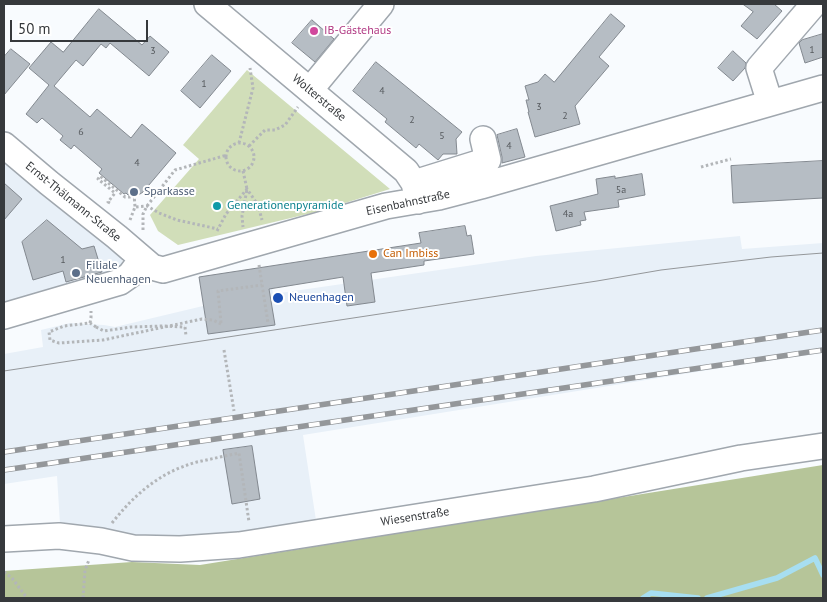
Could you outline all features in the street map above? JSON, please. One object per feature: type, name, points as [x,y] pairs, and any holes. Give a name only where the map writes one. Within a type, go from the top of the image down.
[{"type":"street","name":"Wolterstraße","points":[[207,4],[406,171],[416,192]]},
{"type":"street","points":[[310,90],[381,4]]},
{"type":"street","points":[[770,103],[760,68],[814,4]]},
{"type":"street","name":"Eisenbahnstraße","points":[[144,248],[152,267],[163,270],[218,242],[261,248],[386,206],[416,192],[439,197],[488,160],[770,103],[822,88]]},
{"type":"street","name":"Ernst-Thälmann-Straße","points":[[4,145],[116,237],[144,248]]},
{"type":"street","points":[[4,316],[120,282],[130,275],[144,248]]},
{"type":"street","name":"Wiesenstraße","points":[[4,539],[106,532],[132,548],[180,549],[239,545],[594,489],[741,458],[823,446]]},
{"type":"path","points":[[239,143],[253,88],[250,65]]},
{"type":"path","points":[[249,146],[265,130],[275,130],[285,125],[310,90]]},
{"type":"path","points":[[239,143],[249,146],[254,152],[254,161],[249,169],[243,171],[230,167],[227,163],[226,155],[228,149],[239,143]]},
{"type":"path","points":[[144,248],[143,214],[175,170],[226,155]]},
{"type":"path","points":[[701,167],[731,159]]},
{"type":"path","points":[[243,171],[247,189],[258,205],[262,285],[268,323]]},
{"type":"path","points":[[116,208],[108,202],[115,193],[98,179],[100,176],[124,197],[134,196],[135,206]]},
{"type":"path","points":[[147,206],[218,242],[226,214],[247,189]]},
{"type":"path","points":[[247,189],[242,216],[244,232],[261,248]]},
{"type":"path","points":[[123,214],[130,220]]},
{"type":"path","points":[[186,336],[185,327],[162,326],[139,327],[104,331],[90,323],[64,326],[49,332],[50,340],[60,342],[102,340],[202,319],[213,320],[221,324],[218,291],[262,285]]},
{"type":"path","points":[[224,350],[234,411]]},
{"type":"path","points":[[83,598],[85,570],[88,560],[122,510],[153,481],[174,470],[196,462],[239,454],[246,502]]},
{"type":"path","points":[[4,572],[12,578],[27,598]]},
{"type":"shaded area","points":[[4,159],[122,259],[122,268],[4,312]]},
{"type":"shaded area","points":[[740,236],[742,249],[823,243],[823,353],[303,435],[317,527],[169,542],[60,524],[57,476],[4,484],[4,354],[43,347],[41,330],[70,323],[115,327],[203,306],[199,277],[269,267],[273,294],[536,256]]},
{"type":"green space","points":[[247,70],[390,189],[316,212],[178,245],[158,231],[150,215],[199,159],[183,145]]},
{"type":"green space","points":[[823,465],[823,598],[4,598],[4,571],[132,562],[200,565]]},
{"type":"building","points":[[743,4],[774,4],[782,11],[757,39],[741,26],[753,12]]},
{"type":"building","points":[[99,9],[142,45],[150,36],[169,52],[149,76],[110,43],[106,48],[101,44],[83,66],[76,60],[54,86],[90,117],[97,109],[131,138],[142,124],[176,153],[140,194],[124,194],[99,173],[102,169],[74,145],[71,149],[60,140],[63,136],[42,118],[37,123],[26,114],[49,85],[29,68],[51,42],[63,52]]},
{"type":"building","points":[[611,14],[625,26],[599,57],[609,66],[575,106],[580,124],[535,137],[528,112],[526,100],[529,100],[525,86],[538,82],[545,74],[554,82]]},
{"type":"building","name":"IB-Gästehaus","points":[[312,20],[334,39],[315,62],[292,43]]},
{"type":"building","points":[[823,34],[823,57],[805,63],[799,43],[802,40]]},
{"type":"building","points":[[11,49],[30,64],[4,95],[4,57]]},
{"type":"building","points":[[733,51],[746,63],[745,68],[733,81],[718,68]]},
{"type":"building","points":[[212,55],[231,71],[200,108],[181,91]]},
{"type":"building","points":[[376,62],[462,132],[456,139],[457,154],[443,154],[438,160],[419,144],[416,148],[385,122],[387,119],[353,91]]},
{"type":"building","points":[[517,129],[525,157],[502,163],[497,135]]},
{"type":"building","points":[[823,161],[823,198],[733,203],[731,166]]},
{"type":"building","points":[[642,174],[645,195],[618,200],[619,207],[584,212],[586,220],[580,221],[581,225],[556,231],[550,206],[598,194],[596,179]]},
{"type":"building","points":[[4,183],[22,199],[4,220]]},
{"type":"building","points":[[47,220],[82,249],[94,246],[102,272],[66,282],[63,271],[33,280],[22,242]]},
{"type":"building","points":[[465,226],[467,236],[471,235],[474,254],[424,261],[424,265],[371,273],[375,302],[347,306],[343,277],[269,289],[275,325],[208,334],[199,277],[421,243],[419,233]]},
{"type":"building","points":[[252,446],[260,499],[232,504],[223,450]]},
{"type":"waterway","points":[[707,598],[777,578],[815,558],[823,575]]},
{"type":"waterway","points":[[643,598],[651,593],[698,598]]},
{"type":"tram line","points":[[4,371],[661,270],[823,253]]},
{"type":"railway","points":[[4,452],[823,330]]},
{"type":"railway","points":[[4,470],[823,350]]},
{"type":"place","name":"IB-Gästehaus","points":[[314,31]]},
{"type":"place","name":"Sparkasse","points":[[134,192]]},
{"type":"place","name":"Generationenpyramide","points":[[217,206]]},
{"type":"place","name":"Can Imbiss","points":[[373,254]]},
{"type":"place","name":"Filiale Neuenhagen","points":[[76,273]]},
{"type":"place","name":"Neuenhagen","points":[[278,298]]}]
